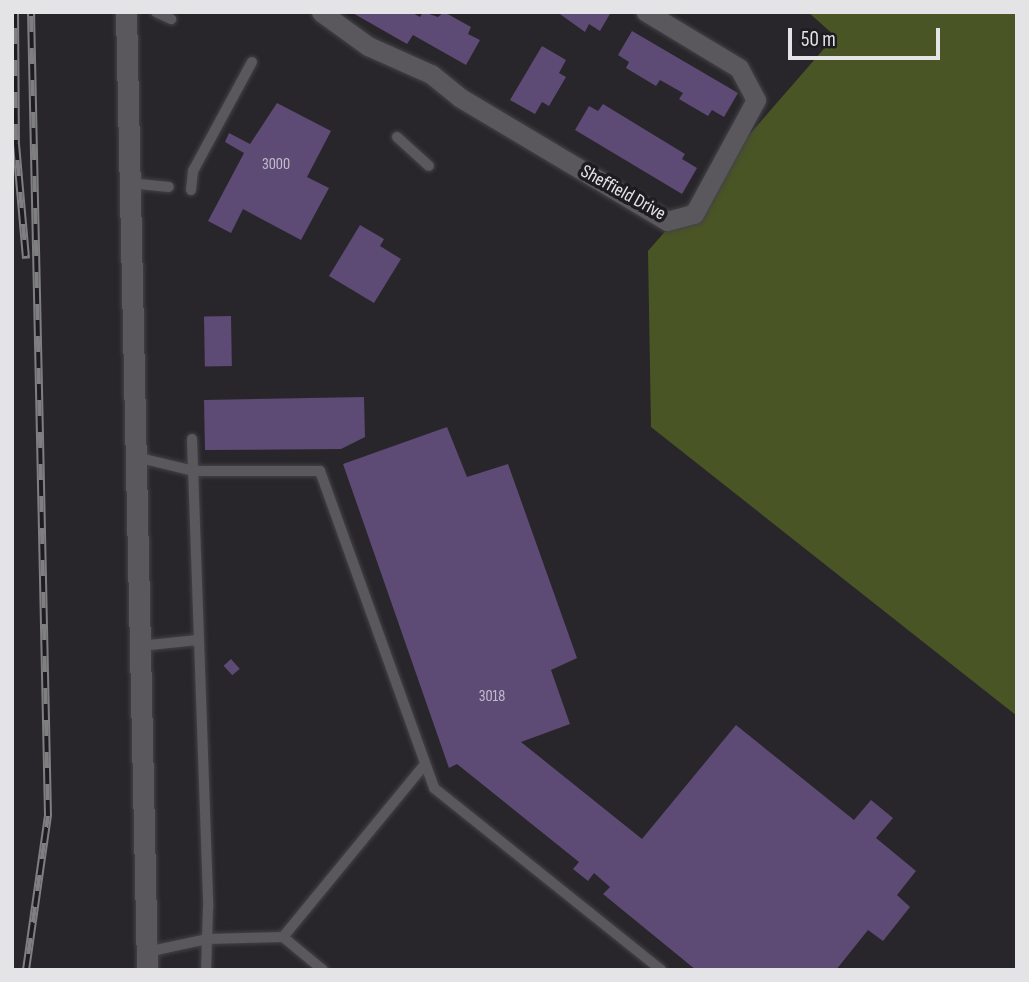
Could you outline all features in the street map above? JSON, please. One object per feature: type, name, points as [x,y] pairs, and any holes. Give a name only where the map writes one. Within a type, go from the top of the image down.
[{"type":"main road","points":[[126,12],[147,961]]},
{"type":"street","name":"Sheffield Drive","points":[[321,12],[368,46],[431,74],[459,97],[667,221],[694,214],[755,100],[739,68],[646,12]]},
{"type":"lane","points":[[156,12],[170,19]]},
{"type":"lane","points":[[191,190],[192,171],[252,62]]},
{"type":"lane","points":[[397,137],[429,166]]},
{"type":"lane","points":[[130,183],[169,187]]},
{"type":"lane","points":[[192,439],[206,970]]},
{"type":"lane","points":[[136,457],[194,471],[320,471],[434,788],[661,970]]},
{"type":"lane","points":[[140,646],[198,640]]},
{"type":"lane","points":[[282,937],[425,764]]},
{"type":"lane","points":[[147,961],[207,939],[282,937],[323,970]]},
{"type":"green space","points":[[808,12],[1017,12],[1017,716],[651,427],[648,251],[835,36]]},
{"type":"building","points":[[351,12],[411,12],[420,17],[423,12],[438,17],[444,12],[471,27],[468,34],[480,40],[466,65],[413,35],[407,44]]},
{"type":"building","points":[[557,12],[611,12],[600,31],[589,24],[585,32]]},
{"type":"building","points":[[632,31],[738,93],[724,117],[712,110],[708,116],[679,99],[683,93],[660,80],[656,86],[626,68],[629,62],[618,55]]},
{"type":"building","points":[[542,46],[566,60],[559,73],[566,77],[549,106],[542,102],[535,114],[510,100]]},
{"type":"building","points":[[277,103],[331,131],[307,177],[329,188],[301,240],[243,209],[231,233],[208,221],[244,153],[225,142],[229,133],[250,144]]},
{"type":"building","points":[[603,104],[685,154],[682,159],[697,168],[682,194],[575,130],[589,106],[598,111]]},
{"type":"building","points":[[360,225],[384,239],[380,246],[401,259],[374,303],[329,276]]},
{"type":"building","points":[[204,316],[231,316],[232,366],[205,366]]},
{"type":"building","points":[[364,397],[365,437],[341,449],[205,450],[204,400]]},
{"type":"building","points":[[447,427],[467,477],[508,464],[577,658],[551,670],[570,724],[521,742],[642,839],[736,725],[854,820],[871,800],[893,818],[876,838],[916,871],[897,895],[910,907],[883,941],[868,930],[836,970],[696,970],[603,894],[610,887],[594,873],[588,881],[573,869],[579,862],[457,764],[449,768],[343,464]]},
{"type":"building","points":[[231,659],[240,669],[232,675],[224,666]]},
{"type":"railway","points":[[15,12],[16,144],[26,259]]},
{"type":"railway","points":[[26,970],[48,816],[31,12]]}]
